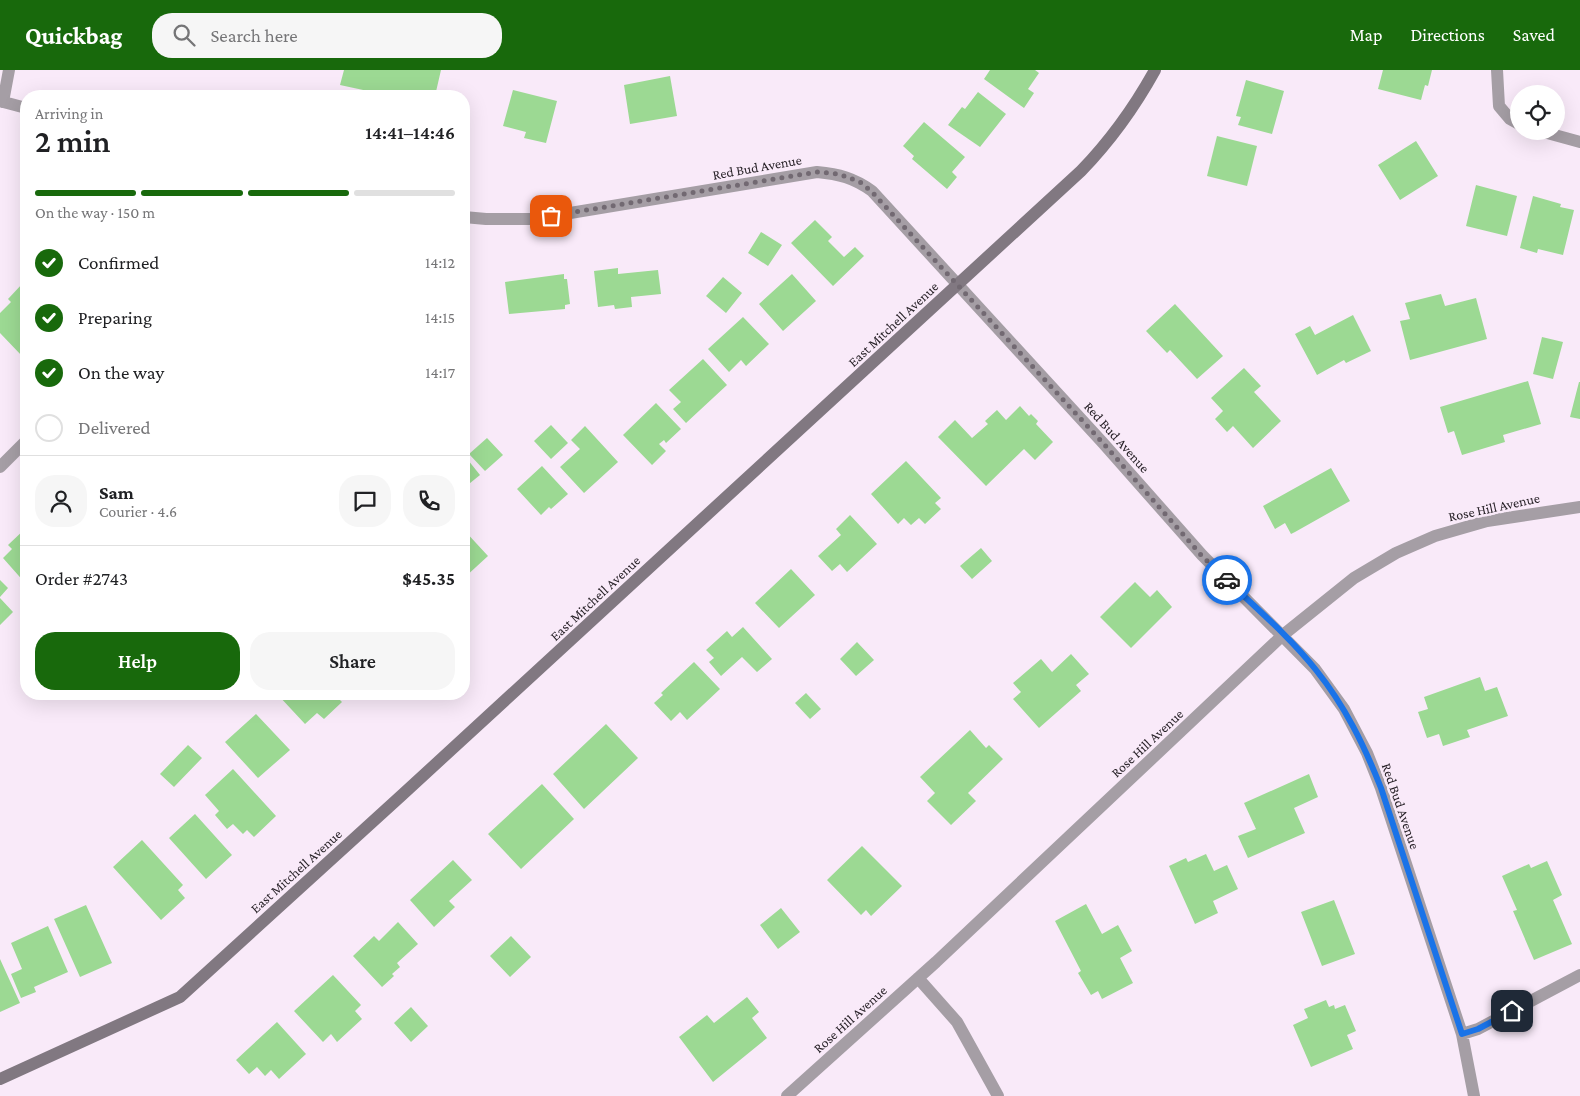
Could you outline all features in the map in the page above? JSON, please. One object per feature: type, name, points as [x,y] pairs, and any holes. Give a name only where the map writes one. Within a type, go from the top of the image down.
[{"type":"street","points":[[10,70],[2,102],[20,106]]},
{"type":"street","name":"East Mitchell Avenue","points":[[0,1079],[180,997],[1081,171],[1106,145],[1135,106],[1155,70]]},
{"type":"street","points":[[1497,70],[1499,106],[1510,119]]},
{"type":"street","points":[[1565,138],[1580,142]]},
{"type":"street","name":"Red Bud Avenue","points":[[470,217],[486,219],[534,219],[817,172],[839,174],[860,182],[872,192],[1103,443],[1202,556],[1315,669],[1338,701],[1367,753],[1381,788],[1462,1034],[1474,1096]]},
{"type":"street","points":[[0,467],[20,447]]},
{"type":"street","name":"Rose Hill Avenue","points":[[787,1096],[918,978],[1283,635],[1354,578],[1396,553],[1435,536],[1487,521],[1580,507]]},
{"type":"street","points":[[1462,1034],[1478,1029],[1580,975]]},
{"type":"street","points":[[918,978],[957,1022],[998,1096]]},
{"type":"building","points":[[344,70],[441,70],[436,90],[363,90],[340,85]]},
{"type":"building","points":[[990,70],[1035,70],[1039,73],[1028,89],[1034,93],[1024,108],[984,79]]},
{"type":"building","points":[[1383,70],[1432,70],[1428,86],[1425,85],[1421,100],[1378,89]]},
{"type":"building","points":[[670,76],[677,116],[630,124],[624,85]]},
{"type":"building","points":[[1246,80],[1284,91],[1272,134],[1238,125],[1241,117],[1236,116]]},
{"type":"building","points":[[513,90],[557,101],[546,143],[524,138],[526,132],[503,126]]},
{"type":"building","points":[[978,92],[1006,114],[980,147],[948,125],[962,107],[965,109]]},
{"type":"building","points":[[924,122],[965,157],[952,172],[957,177],[947,189],[912,159],[914,156],[903,146]]},
{"type":"building","points":[[1217,136],[1257,146],[1247,186],[1207,176]]},
{"type":"building","points":[[1416,141],[1438,176],[1400,200],[1378,165]]},
{"type":"building","points":[[1476,185],[1517,196],[1507,236],[1466,226]]},
{"type":"building","points":[[1533,196],[1561,204],[1560,207],[1574,210],[1563,255],[1538,249],[1537,253],[1520,248]]},
{"type":"building","points":[[815,220],[832,237],[828,241],[844,257],[855,247],[864,256],[833,286],[791,243]]},
{"type":"building","points":[[761,232],[782,245],[768,266],[748,253]]},
{"type":"building","points":[[618,268],[618,274],[658,270],[661,294],[631,297],[632,307],[615,309],[614,305],[598,307],[594,271]]},
{"type":"building","points":[[564,274],[564,279],[567,279],[570,304],[565,305],[565,309],[509,314],[505,282]]},
{"type":"building","points":[[792,274],[816,301],[783,331],[759,304]]},
{"type":"building","points":[[723,277],[742,293],[726,313],[706,296]]},
{"type":"building","points":[[20,286],[20,354],[0,333],[0,313],[11,302],[8,299]]},
{"type":"building","points":[[1441,294],[1445,306],[1476,298],[1487,339],[1410,360],[1400,321],[1410,319],[1405,303]]},
{"type":"building","points":[[1175,304],[1223,356],[1197,379],[1170,350],[1167,353],[1146,331]]},
{"type":"building","points":[[1353,315],[1371,351],[1346,363],[1344,360],[1317,375],[1295,334],[1310,326],[1315,335]]},
{"type":"building","points":[[743,317],[769,344],[746,366],[741,360],[729,372],[708,349]]},
{"type":"building","points":[[1542,337],[1563,342],[1553,379],[1533,374]]},
{"type":"building","points":[[703,359],[727,385],[686,423],[673,409],[681,402],[669,390]]},
{"type":"building","points":[[1244,368],[1261,386],[1254,392],[1281,421],[1253,448],[1233,426],[1227,432],[1215,419],[1223,411],[1211,398]]},
{"type":"building","points":[[1528,381],[1541,424],[1503,435],[1505,442],[1462,455],[1454,431],[1448,433],[1440,407]]},
{"type":"building","points":[[1580,382],[1580,419],[1570,417]]},
{"type":"building","points":[[656,403],[681,429],[666,443],[664,440],[659,444],[666,451],[652,465],[623,435]]},
{"type":"building","points":[[1020,406],[1029,416],[1031,414],[1038,421],[1036,424],[1053,442],[1035,460],[1024,449],[986,486],[938,437],[955,420],[972,438],[988,424],[985,421],[997,410],[1006,420]]},
{"type":"building","points":[[551,425],[568,443],[551,459],[534,441]]},
{"type":"building","points":[[585,426],[618,462],[584,493],[560,467],[580,449],[571,440]]},
{"type":"building","points":[[487,438],[503,455],[485,471],[470,453]]},
{"type":"building","points":[[906,461],[941,498],[935,503],[941,509],[925,524],[919,518],[911,525],[904,518],[898,524],[871,494]]},
{"type":"building","points":[[470,462],[480,475],[470,483]]},
{"type":"building","points":[[542,466],[568,494],[541,515],[517,489]]},
{"type":"building","points":[[1331,468],[1350,501],[1291,534],[1285,523],[1275,529],[1263,506]]},
{"type":"building","points":[[850,515],[877,544],[847,572],[840,564],[832,571],[818,556],[841,535],[836,529]]},
{"type":"building","points":[[20,534],[20,577],[3,558],[12,549],[8,545]]},
{"type":"building","points":[[470,536],[488,556],[470,572]]},
{"type":"building","points":[[981,548],[992,561],[972,579],[960,566]]},
{"type":"building","points":[[791,569],[815,595],[779,628],[755,603]]},
{"type":"building","points":[[0,580],[8,588],[0,597]]},
{"type":"building","points":[[1135,582],[1150,597],[1157,590],[1172,607],[1131,648],[1100,617]]},
{"type":"building","points":[[0,598],[13,612],[0,625]]},
{"type":"building","points":[[743,627],[772,659],[757,672],[742,657],[721,676],[709,662],[714,658],[706,650],[727,631],[732,637]]},
{"type":"building","points":[[857,642],[874,660],[856,676],[840,659]]},
{"type":"building","points":[[1071,654],[1089,674],[1076,685],[1081,691],[1039,728],[1013,699],[1021,692],[1013,683],[1041,659],[1052,672]]},
{"type":"building","points":[[694,662],[720,689],[687,720],[680,712],[671,721],[654,703],[663,695],[661,693]]},
{"type":"building","points":[[1480,677],[1485,691],[1497,687],[1508,716],[1467,730],[1470,737],[1443,746],[1439,734],[1427,738],[1418,712],[1428,709],[1424,697]]},
{"type":"building","points":[[806,693],[821,709],[810,719],[795,703]]},
{"type":"building","points":[[283,700],[340,700],[342,702],[324,719],[317,713],[305,724]]},
{"type":"building","points":[[256,714],[290,750],[258,778],[225,742]]},
{"type":"building","points":[[606,724],[638,758],[584,809],[553,774]]},
{"type":"building","points":[[970,730],[986,748],[989,745],[1003,759],[968,793],[976,801],[951,825],[927,801],[935,793],[920,777]]},
{"type":"building","points":[[188,745],[202,758],[174,787],[160,774]]},
{"type":"building","points":[[233,769],[276,816],[254,837],[247,830],[243,834],[233,824],[227,829],[215,815],[219,811],[205,795]]},
{"type":"building","points":[[1309,774],[1318,797],[1294,808],[1305,833],[1248,858],[1238,836],[1256,829],[1244,803]]},
{"type":"building","points":[[542,784],[574,819],[521,869],[488,834]]},
{"type":"building","points":[[195,814],[232,855],[206,879],[169,838]]},
{"type":"building","points":[[142,840],[183,885],[178,890],[185,898],[161,920],[113,867]]},
{"type":"building","points":[[862,846],[902,886],[871,916],[866,910],[861,915],[827,880]]},
{"type":"building","points":[[1206,854],[1214,871],[1227,865],[1238,889],[1213,901],[1218,913],[1195,924],[1169,866],[1186,858],[1188,862]]},
{"type":"building","points":[[453,860],[472,880],[449,901],[455,907],[434,927],[410,900]]},
{"type":"building","points":[[1547,861],[1562,895],[1553,900],[1572,944],[1534,960],[1513,911],[1517,910],[1502,876],[1529,864],[1531,868]]},
{"type":"building","points":[[1334,900],[1355,954],[1322,966],[1301,912]]},
{"type":"building","points":[[1086,904],[1102,934],[1118,925],[1132,951],[1120,958],[1133,983],[1102,999],[1098,991],[1091,995],[1078,973],[1081,971],[1055,921]]},
{"type":"building","points":[[86,905],[112,963],[80,977],[54,919]]},
{"type":"building","points":[[781,908],[800,932],[778,949],[760,925]]},
{"type":"building","points":[[398,922],[418,944],[397,963],[400,967],[392,974],[394,976],[382,987],[353,956],[374,936],[379,941]]},
{"type":"building","points":[[48,926],[68,972],[34,987],[36,992],[21,998],[11,974],[22,969],[11,943]]},
{"type":"building","points":[[511,936],[531,957],[510,977],[490,956]]},
{"type":"building","points":[[0,959],[20,1003],[0,1012]]},
{"type":"building","points":[[333,975],[361,1005],[355,1011],[362,1019],[337,1042],[331,1034],[323,1042],[294,1011]]},
{"type":"building","points":[[747,997],[759,1012],[752,1018],[767,1038],[713,1082],[679,1037],[707,1015],[714,1023]]},
{"type":"building","points":[[1326,1000],[1329,1007],[1334,1005],[1335,1009],[1345,1005],[1356,1031],[1347,1035],[1353,1049],[1311,1067],[1293,1025],[1308,1018],[1304,1009]]},
{"type":"building","points":[[411,1007],[428,1026],[411,1042],[394,1023]]},
{"type":"building","points":[[277,1022],[306,1054],[279,1079],[271,1070],[265,1076],[257,1067],[249,1074],[236,1060]]},
{"type":"way so far","points":[[551,216],[817,172],[839,174],[860,182],[872,192],[1103,443],[1202,556],[1227,580]]},
{"type":"route","points":[[1227,580],[1315,669],[1344,709],[1367,753],[1381,788],[1387,812],[1428,928],[1462,1034],[1478,1029],[1512,1011]]}]
